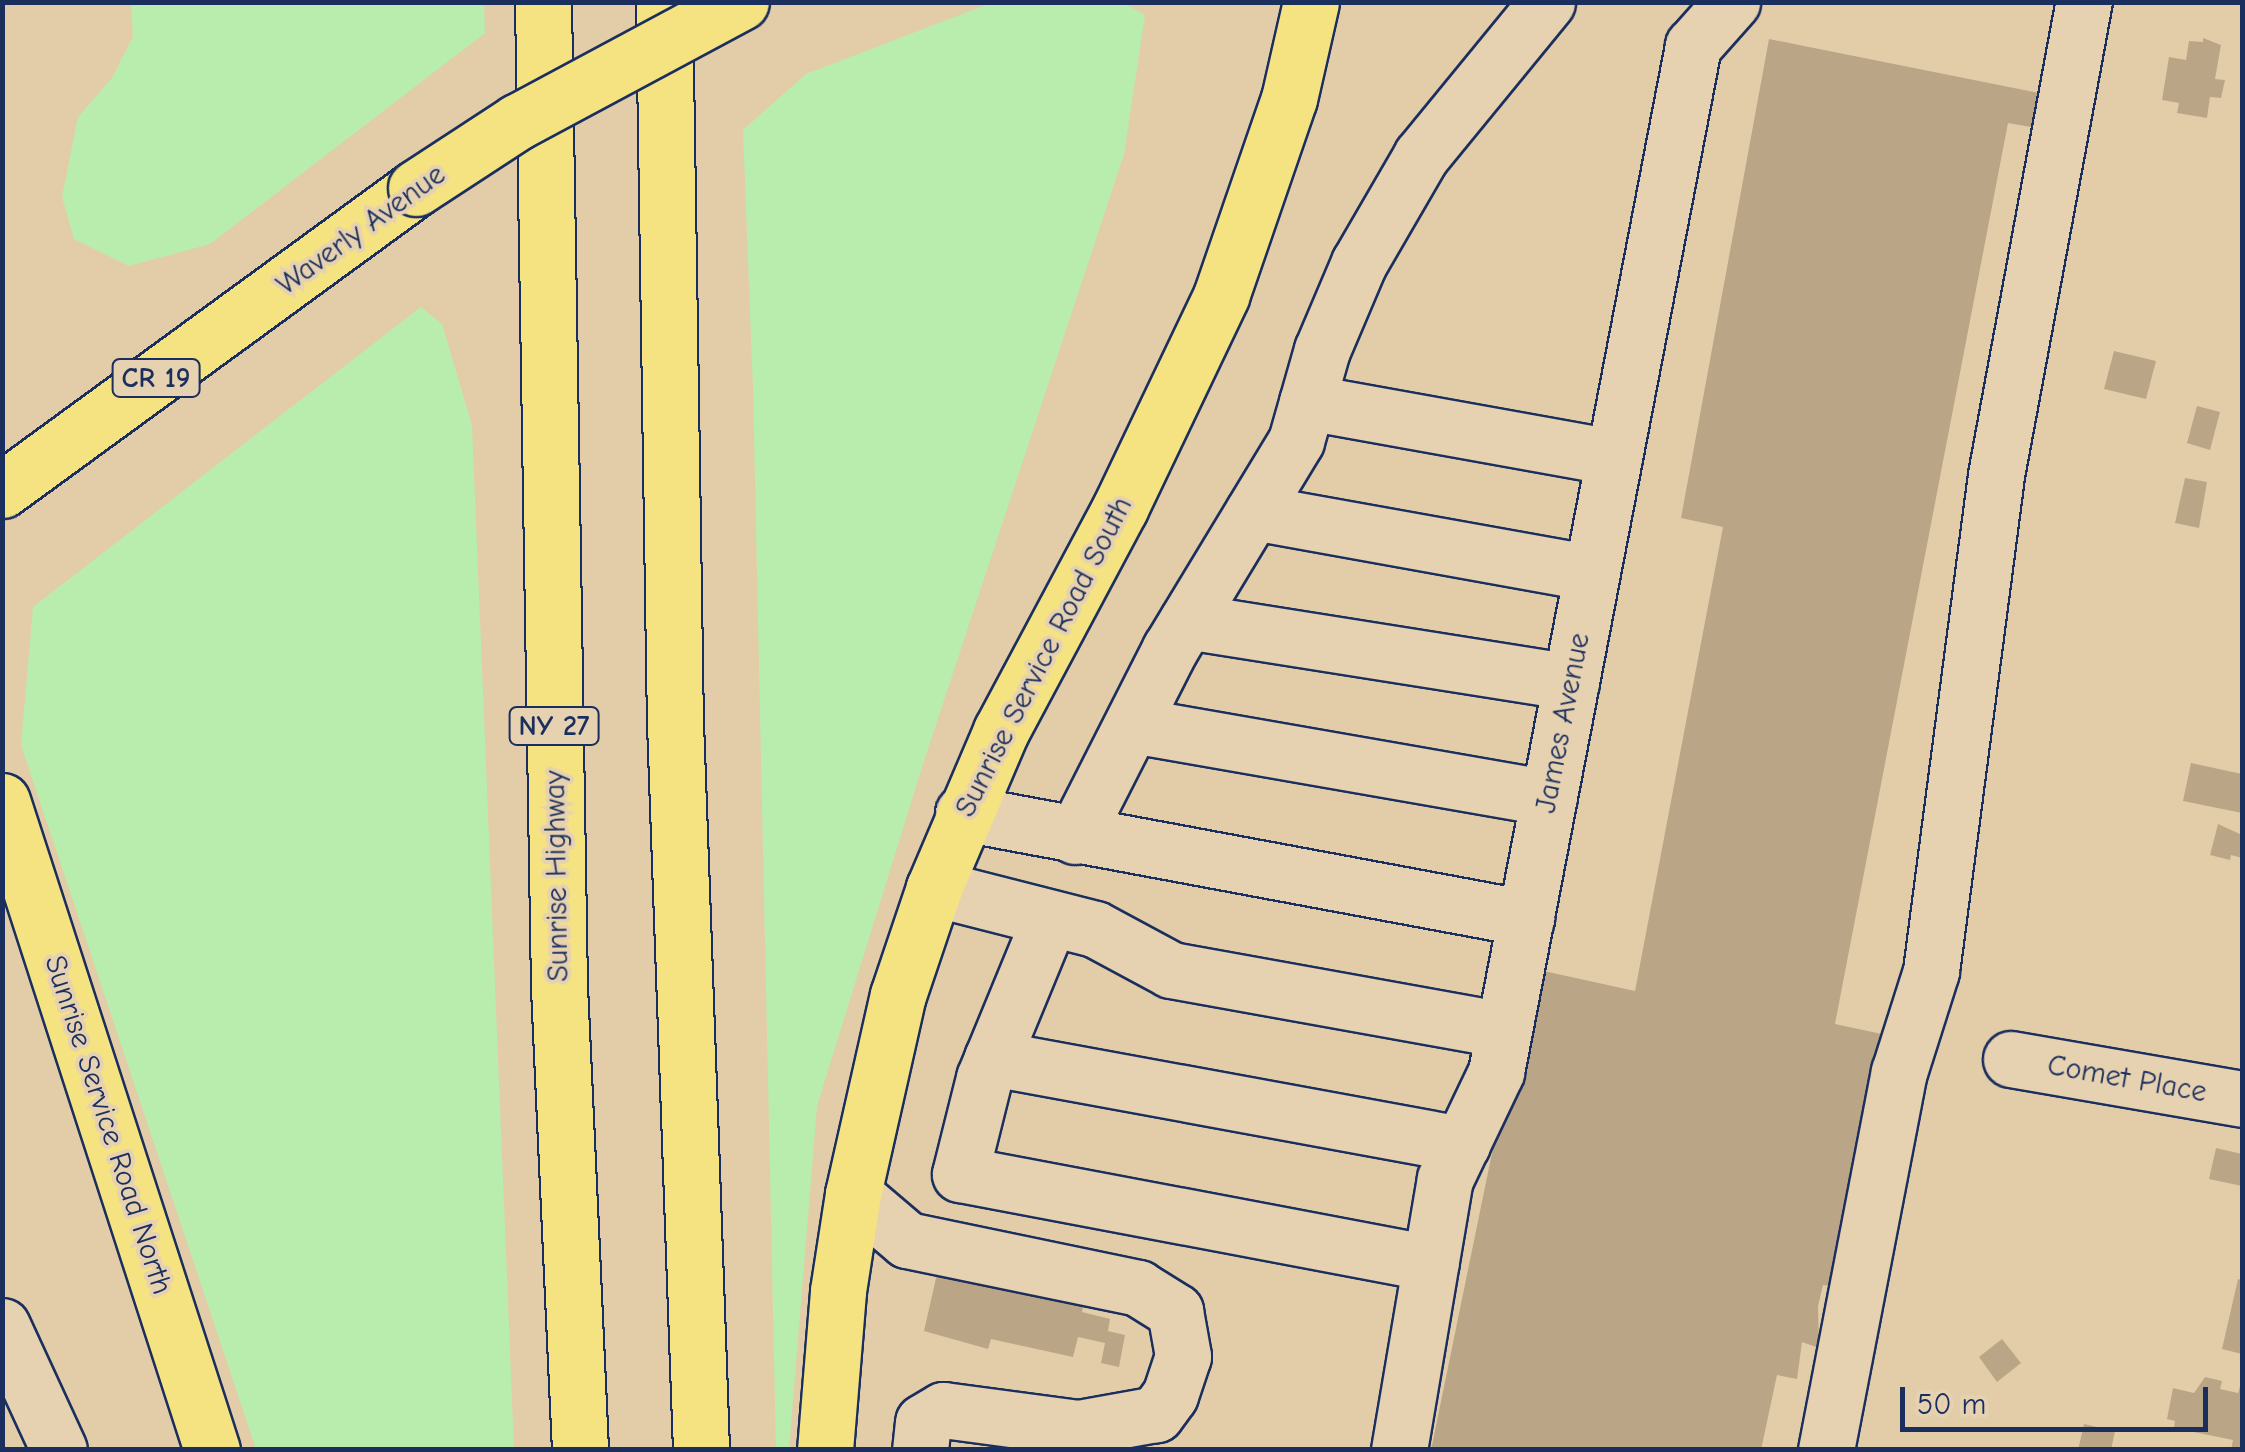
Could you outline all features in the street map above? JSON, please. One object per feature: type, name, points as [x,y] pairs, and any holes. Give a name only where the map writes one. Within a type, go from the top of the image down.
[{"type":"main road","name":"Sunrise Highway","points":[[543,2],[558,968],[580,1450]]},
{"type":"main road","points":[[664,2],[673,643],[701,1450]]},
{"type":"main road","name":"Waverly Avenue","points":[[2,490],[309,266],[517,122],[740,2]]},
{"type":"main road","name":"Sunrise Service Road South","points":[[825,1450],[838,1291],[853,1194],[898,996],[934,888],[963,813],[1010,714],[1120,508],[1221,296],[1284,116],[1311,2]]},
{"type":"main road","name":"Sunrise Service Road North","points":[[2,801],[17,872],[212,1450]]},
{"type":"street","points":[[1075,836],[1187,621],[1296,440],[1322,350],[1359,263],[1421,156],[1546,2]]},
{"type":"street","name":"James Avenue","points":[[1399,1450],[1445,1180],[1496,1072],[1693,46],[1732,2]]},
{"type":"street","points":[[1826,1450],[1898,1072],[1931,971],[1996,476],[2084,2]]},
{"type":"street","points":[[1307,402],[1614,457]]},
{"type":"street","points":[[1253,512],[1592,572]]},
{"type":"street","points":[[1187,621],[1571,682]]},
{"type":"street","points":[[1132,725],[1549,798]]},
{"type":"street","points":[[963,813],[1526,918]]},
{"type":"street","points":[[934,888],[1096,929],[1171,970],[1504,1030]]},
{"type":"street","points":[[1050,918],[992,1058],[960,1174],[1431,1263]]},
{"type":"street","points":[[992,1058],[1462,1144]]},
{"type":"street","name":"Comet Place","points":[[2012,1059],[2242,1099]]},
{"type":"street","points":[[853,1194],[908,1240],[1138,1288],[1176,1311],[1183,1356],[1170,1395],[1156,1414],[1078,1428],[942,1410],[923,1422],[920,1450]]},
{"type":"street","points":[[2,1326],[59,1450]]},
{"type":"green space","points":[[131,3],[484,3],[485,33],[210,244],[129,266],[74,239],[62,197],[78,117],[112,78],[133,37]]},
{"type":"green space","points":[[991,3],[1123,3],[1145,15],[1124,154],[922,767],[817,1106],[789,1449],[776,1449],[753,389],[743,130],[806,74]]},
{"type":"green space","points":[[421,307],[442,324],[472,425],[514,1449],[256,1449],[21,745],[33,607]]},
{"type":"building","points":[[2203,38],[2221,45],[2215,79],[2225,80],[2221,98],[2210,97],[2207,118],[2177,113],[2179,103],[2162,100],[2169,57],[2186,60],[2189,41],[2203,42]]},
{"type":"building","points":[[1769,39],[2044,94],[2037,128],[2008,123],[1835,1024],[1896,1037],[1845,1288],[1823,1285],[1818,1306],[1819,1348],[1802,1342],[1797,1379],[1777,1375],[1761,1450],[1431,1450],[1530,968],[1635,991],[1723,527],[1681,518]]},
{"type":"building","points":[[2114,351],[2156,361],[2146,399],[2104,389]]},
{"type":"building","points":[[2197,406],[2220,412],[2210,450],[2187,443]]},
{"type":"building","points":[[2185,478],[2207,482],[2199,528],[2175,523]]},
{"type":"building","points":[[2191,763],[2242,774],[2242,813],[2183,801]]},
{"type":"building","points":[[2218,824],[2242,835],[2242,858],[2231,855],[2230,860],[2210,855]]},
{"type":"building","points":[[2216,1148],[2242,1154],[2242,1186],[2209,1179]]},
{"type":"building","points":[[939,1265],[1085,1298],[1082,1312],[1110,1319],[1108,1331],[1125,1335],[1119,1367],[1101,1363],[1105,1343],[1078,1337],[1073,1357],[991,1339],[988,1349],[924,1331]]},
{"type":"building","points":[[2238,1279],[2242,1280],[2242,1354],[2222,1349]]},
{"type":"building","points":[[2002,1339],[2021,1363],[1997,1382],[1979,1357]]},
{"type":"building","points":[[2205,1377],[2222,1381],[2220,1389],[2238,1393],[2242,1379],[2242,1450],[2231,1450],[2233,1440],[2174,1428],[2175,1421],[2167,1419],[2173,1388],[2194,1393]]},
{"type":"building","points":[[2084,1424],[2115,1431],[2111,1450],[2078,1450]]}]
